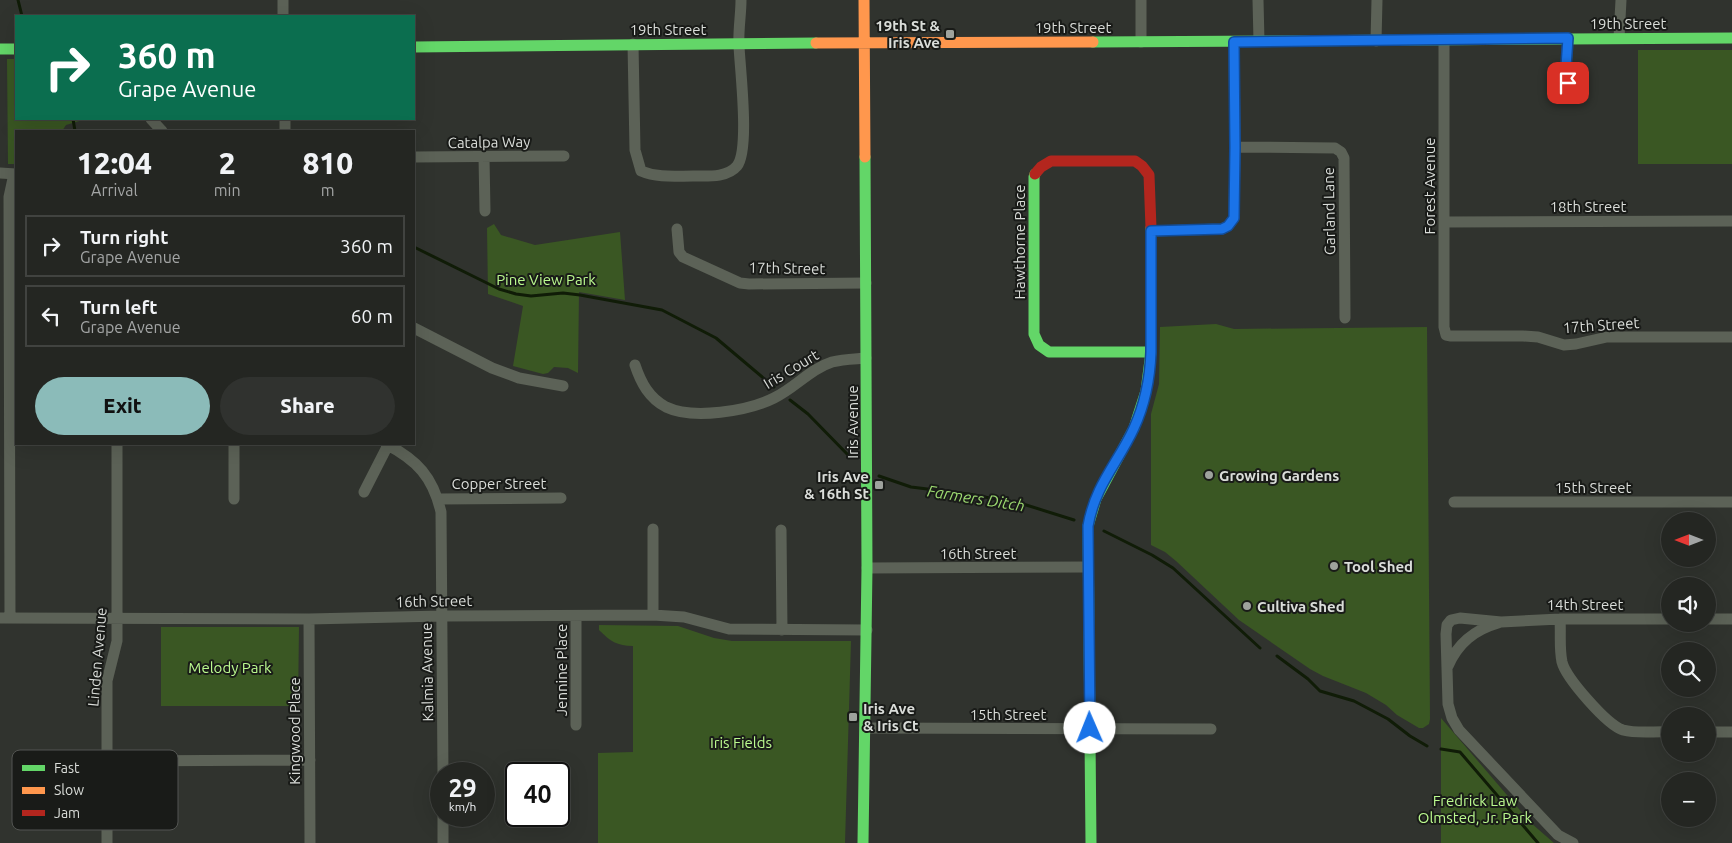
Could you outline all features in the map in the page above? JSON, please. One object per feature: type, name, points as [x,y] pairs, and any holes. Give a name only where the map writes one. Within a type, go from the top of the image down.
[{"type":"street","points":[[283,0],[283,15]]},
{"type":"street","points":[[634,44],[635,150],[641,171],[660,176],[711,176],[725,174],[737,166],[743,143],[743,86],[739,44],[742,0]]},
{"type":"street","name":"Iris Avenue","points":[[863,843],[867,568],[864,0]]},
{"type":"street","points":[[1141,0],[1141,42]]},
{"type":"street","points":[[1258,0],[1259,41]]},
{"type":"street","points":[[1376,41],[1377,0]]},
{"type":"street","points":[[1619,38],[1621,0]]},
{"type":"street","points":[[1568,38],[1566,67],[1570,98]]},
{"type":"street","name":"19th Street","points":[[415,47],[1732,38]]},
{"type":"street","name":"Forest Avenue","points":[[1444,40],[1444,332]]},
{"type":"street","points":[[1091,843],[1088,526],[1091,509],[1111,467],[1134,429],[1146,397],[1151,352],[1151,231],[1222,229],[1228,226],[1235,213],[1234,42]]},
{"type":"street","points":[[0,49],[15,49]]},
{"type":"street","points":[[152,120],[161,130]]},
{"type":"street","name":"Garland Lane","points":[[1235,148],[1334,148],[1342,152],[1344,158],[1345,318]]},
{"type":"street","name":"Catalpa Way","points":[[415,157],[564,156]]},
{"type":"street","points":[[484,158],[485,211]]},
{"type":"street","name":"Hawthorne Place","points":[[1151,231],[1149,175],[1140,163],[1132,160],[1051,161],[1042,165],[1034,177],[1034,334],[1036,342],[1042,349],[1049,352],[1151,352]]},
{"type":"street","points":[[0,173],[15,174],[9,197],[5,618]]},
{"type":"street","name":"18th Street","points":[[1444,222],[1732,221]]},
{"type":"street","name":"17th Street","points":[[677,229],[679,252],[683,258],[740,283],[866,283]]},
{"type":"street","points":[[415,329],[492,368],[519,378],[563,386]]},
{"type":"street","name":"17th Street","points":[[1444,332],[1446,335],[1451,336],[1523,336],[1564,345],[1607,337],[1732,337]]},
{"type":"street","name":"Iris Court","points":[[635,365],[644,387],[667,407],[690,412],[721,412],[750,408],[775,398],[797,385],[818,368],[833,362],[866,358]]},
{"type":"street","name":"Linden Avenue","points":[[107,750],[107,681],[117,641],[117,445]]},
{"type":"street","points":[[234,445],[234,499]]},
{"type":"street","points":[[364,492],[387,445]]},
{"type":"street","name":"Kalmia Avenue","points":[[389,445],[410,458],[421,469],[431,482],[441,512],[443,762]]},
{"type":"street","name":"Copper Street","points":[[438,499],[561,498]]},
{"type":"street","name":"15th Street","points":[[1454,502],[1732,502]]},
{"type":"street","points":[[652,529],[653,616]]},
{"type":"street","points":[[780,530],[782,630]]},
{"type":"street","name":"16th Street","points":[[867,568],[1088,567]]},
{"type":"street","name":"16th Street","points":[[5,618],[309,619],[442,616],[653,616],[684,617],[729,629],[866,630]]},
{"type":"street","name":"Jennine Place","points":[[576,616],[576,725]]},
{"type":"street","name":"14th Street","points":[[1448,668],[1446,634],[1447,625],[1451,620],[1460,618],[1501,622],[1560,619],[1661,619]]},
{"type":"street","name":"Kingwood Place","points":[[309,619],[310,843]]},
{"type":"street","points":[[1560,619],[1562,662],[1567,673],[1604,717],[1614,726],[1624,730],[1661,732]]},
{"type":"street","points":[[1716,619],[1732,619]]},
{"type":"street","name":"14th Street","points":[[1448,668],[1458,648],[1472,634],[1487,626],[1501,622]]},
{"type":"street","points":[[1448,668],[1448,704],[1452,718],[1459,730],[1558,835],[1573,843]]},
{"type":"street","name":"15th Street","points":[[865,728],[1211,729]]},
{"type":"street","points":[[1716,732],[1732,732]]},
{"type":"street","points":[[178,761],[310,760]]},
{"type":"street","points":[[443,827],[443,843]]},
{"type":"street","name":"Linden Avenue","points":[[107,830],[107,843]]},
{"type":"green space","points":[[1638,50],[1732,50],[1732,164],[1638,164]]},
{"type":"green space","points":[[7,59],[15,59],[15,120],[83,120],[66,125],[63,130],[15,130],[15,164],[8,164]]},
{"type":"green space","name":"Pine View Park","points":[[494,224],[501,235],[535,245],[620,232],[625,300],[579,292],[578,373],[568,368],[554,367],[548,373],[543,374],[513,366],[523,306],[488,294],[487,228]]},
{"type":"green space","points":[[1216,324],[1234,329],[1427,327],[1430,719],[1429,724],[1423,728],[1419,728],[1397,715],[1386,705],[1366,693],[1310,669],[1239,620],[1176,561],[1165,552],[1151,545],[1151,414],[1159,384],[1160,327]]},
{"type":"green space","name":"Iris Fields","points":[[599,625],[678,626],[714,638],[732,641],[851,641],[845,843],[598,843],[598,753],[633,752],[633,646],[618,644],[610,640],[599,630]]},
{"type":"green space","name":"Melody Park","points":[[161,627],[299,627],[298,706],[161,706]]},
{"type":"green space","name":"Fredrick Law Olmsted, Jr. Park","points":[[1441,718],[1531,823],[1554,843],[1441,843]]},
{"type":"waterway","name":"Farmers Ditch","points":[[18,0],[22,15]]},
{"type":"waterway","name":"Farmers Ditch","points":[[73,120],[75,130]]},
{"type":"waterway","name":"Farmers Ditch","points":[[415,247],[499,289],[516,294],[531,296],[563,293],[662,310],[716,338],[774,387]]},
{"type":"waterway","name":"Farmers Ditch","points":[[790,400],[808,414],[850,457]]},
{"type":"waterway","name":"Farmers Ditch","points":[[879,476],[911,487],[968,494],[1023,504],[1074,520]]},
{"type":"waterway","name":"Farmers Ditch","points":[[1104,531],[1152,555],[1173,568],[1260,648]]},
{"type":"waterway","name":"Farmers Ditch","points":[[1277,656],[1308,679],[1320,691],[1354,701],[1388,719],[1427,746]]},
{"type":"waterway","name":"Farmers Ditch","points":[[1441,749],[1460,752],[1538,843]]},
{"type":"traffic: fast","points":[[1093,42],[1732,38]]},
{"type":"traffic: fast","points":[[415,47],[816,43]]},
{"type":"traffic: fast","points":[[0,49],[15,49]]},
{"type":"traffic: fast","points":[[863,843],[867,568],[865,157]]},
{"type":"traffic: fast","points":[[1035,174],[1034,334],[1039,345],[1049,352],[1151,352]]},
{"type":"traffic: fast","points":[[1091,843],[1088,526],[1096,499],[1134,428],[1146,391],[1151,352],[1151,228]]},
{"type":"traffic: slow","points":[[864,0],[865,157]]},
{"type":"traffic: slow","points":[[816,43],[1093,42]]},
{"type":"traffic: jam","points":[[1035,174],[1041,167],[1051,161],[1135,161],[1149,175],[1151,228]]},
{"type":"place","name":"19th St & Iris Ave","points":[[950,34]]},
{"type":"place","name":"Growing Gardens","points":[[1209,475]]},
{"type":"place","name":"Iris Ave & 16th St","points":[[879,485]]},
{"type":"place","name":"Tool Shed","points":[[1334,566]]},
{"type":"place","name":"Cultiva Shed","points":[[1247,606]]},
{"type":"place","name":"Iris Ave & Iris Ct","points":[[853,717]]},
{"type":"route","points":[[1090,728],[1088,526],[1091,509],[1111,467],[1134,429],[1146,397],[1151,352],[1151,231],[1222,229],[1228,226],[1234,218],[1234,42],[1568,38],[1566,67],[1568,83]]}]
